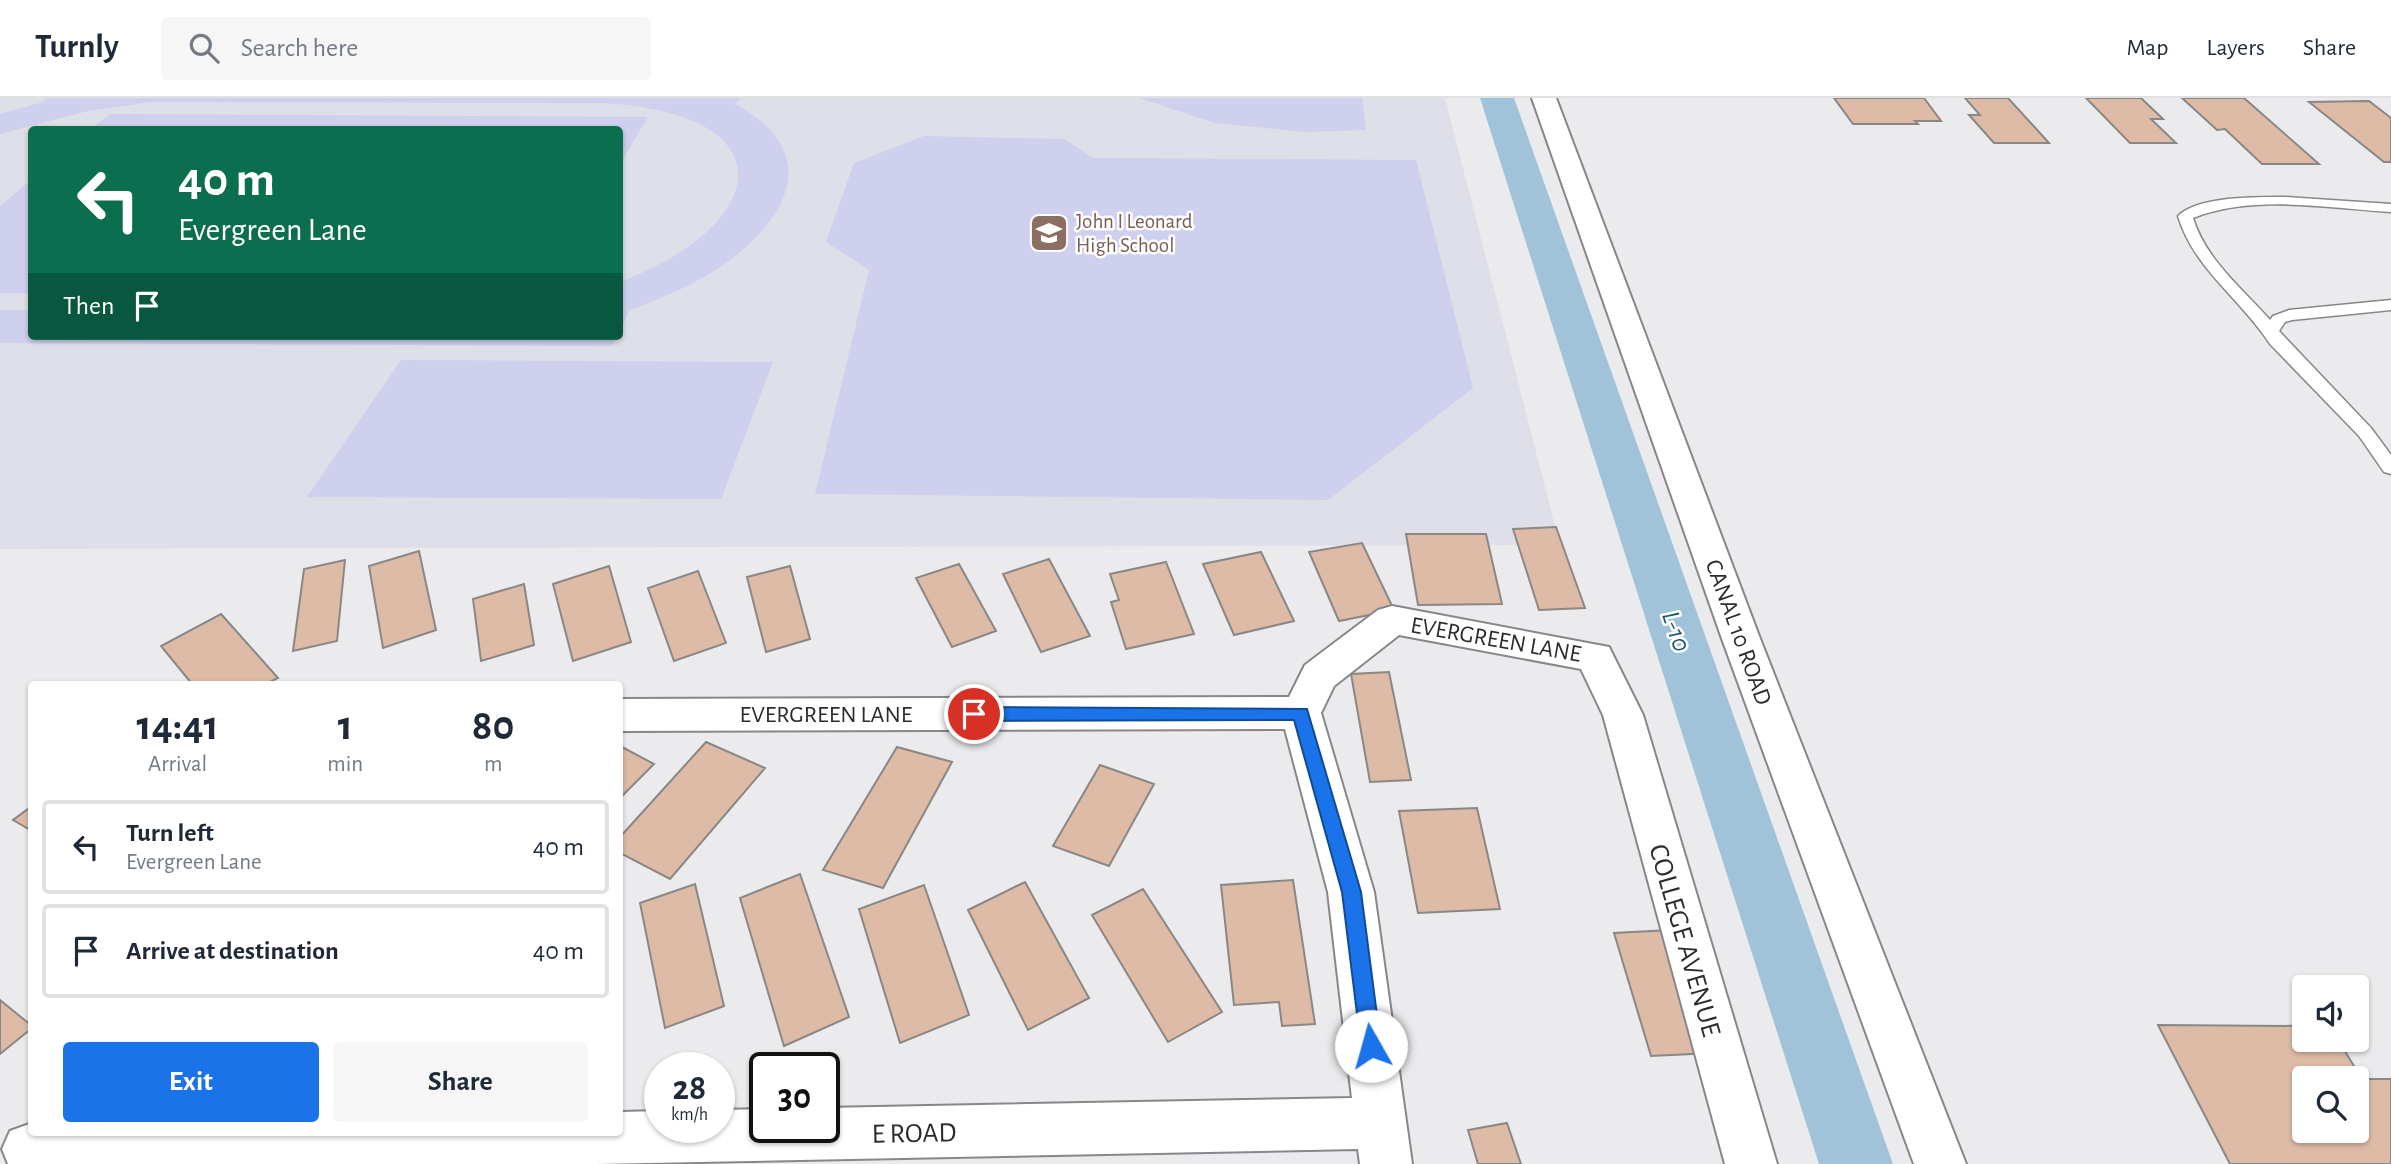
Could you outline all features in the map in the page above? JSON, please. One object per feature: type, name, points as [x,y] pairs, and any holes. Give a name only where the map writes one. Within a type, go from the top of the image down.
[{"type":"street","name":"CANAL 10 ROAD","points":[[1544,98],[1745,649],[1941,1164]]},
{"type":"street","name":"EVERGREEN LANE","points":[[623,715],[1301,713],[1319,676],[1392,620],[1595,657],[1623,715]]},
{"type":"street","points":[[1301,713],[1352,892],[1383,1143]]},
{"type":"street","name":"COLLEGE AVENUE","points":[[1623,715],[1751,1164]]},
{"type":"street","name":"E ROAD","points":[[28,1148],[1383,1143]]},
{"type":"lane","points":[[2391,208],[2269,203],[2218,206],[2196,210],[2185,216],[2187,226],[2205,256],[2276,340],[2331,400],[2365,432],[2391,468]]},
{"type":"lane","points":[[2271,331],[2279,319],[2289,315],[2391,305]]},
{"type":"shaded area","name":"John I Leonard High School","points":[[0,98],[1445,98],[1560,545],[0,549]]},
{"type":"shaded area","points":[[47,98],[741,98],[735,104],[762,122],[779,141],[787,161],[788,181],[782,201],[770,221],[752,241],[706,276],[629,311],[623,324],[623,281],[672,257],[709,230],[731,201],[738,173],[729,147],[703,126],[660,111],[599,103],[151,102],[88,111],[0,134],[0,114],[43,102]]},
{"type":"shaded area","points":[[1139,98],[1362,98],[1366,130],[1304,132],[1215,123]]},
{"type":"shaded area","points":[[110,114],[648,117],[623,159],[623,126],[95,126]]},
{"type":"shaded area","points":[[924,136],[1065,139],[1093,158],[1416,160],[1473,388],[1328,500],[815,494],[869,270],[826,242],[854,163]]},
{"type":"shaded area","points":[[28,183],[28,293],[0,293],[0,206]]},
{"type":"shaded area","points":[[0,310],[28,310],[28,340],[615,340],[612,346],[0,343]]},
{"type":"shaded area","points":[[401,360],[773,362],[721,499],[307,497]]},
{"type":"building","points":[[1834,98],[1924,98],[1941,121],[1915,121],[1918,124],[1853,124]]},
{"type":"building","points":[[1965,98],[2008,98],[2049,143],[1994,143],[1969,115],[1980,115]]},
{"type":"building","points":[[2086,98],[2141,98],[2163,119],[2151,119],[2176,143],[2130,143]]},
{"type":"building","points":[[2182,98],[2244,98],[2319,164],[2262,164],[2225,129],[2217,130]]},
{"type":"building","points":[[2369,101],[2391,118],[2391,162],[2384,162],[2309,102]]},
{"type":"building","points":[[1556,527],[1585,608],[1539,610],[1513,529]]},
{"type":"building","points":[[1406,534],[1486,534],[1502,604],[1418,605]]},
{"type":"building","points":[[1362,543],[1394,610],[1339,621],[1309,552]]},
{"type":"building","points":[[419,551],[436,630],[383,648],[369,566]]},
{"type":"building","points":[[1261,552],[1294,621],[1234,635],[1203,564]]},
{"type":"building","points":[[1049,559],[1090,636],[1041,652],[1003,574]]},
{"type":"building","points":[[345,560],[337,641],[293,651],[304,569]]},
{"type":"building","points":[[1166,562],[1194,634],[1126,649],[1111,602],[1119,600],[1110,574]]},
{"type":"building","points":[[959,564],[996,631],[952,647],[916,578]]},
{"type":"building","points":[[609,566],[631,642],[573,661],[553,584]]},
{"type":"building","points":[[790,566],[810,639],[766,652],[747,577]]},
{"type":"building","points":[[698,571],[726,643],[674,661],[648,588]]},
{"type":"building","points":[[524,584],[534,645],[481,661],[473,599]]},
{"type":"building","points":[[221,614],[278,678],[272,681],[190,681],[161,646]]},
{"type":"building","points":[[1389,672],[1411,780],[1370,782],[1351,674]]},
{"type":"building","points":[[706,742],[765,768],[670,879],[623,855],[623,834]]},
{"type":"building","points":[[897,747],[952,762],[883,888],[823,870]]},
{"type":"building","points":[[623,748],[654,764],[623,795]]},
{"type":"building","points":[[1100,765],[1154,784],[1109,866],[1053,846]]},
{"type":"building","points":[[1477,808],[1500,909],[1418,913],[1399,811]]},
{"type":"building","points":[[28,809],[28,829],[13,820]]},
{"type":"building","points":[[800,874],[849,1017],[784,1046],[740,898]]},
{"type":"building","points":[[1293,880],[1315,1024],[1282,1026],[1279,1002],[1234,1005],[1221,885]]},
{"type":"building","points":[[1025,882],[1089,998],[1028,1030],[968,910]]},
{"type":"building","points":[[695,884],[724,1006],[665,1028],[640,903]]},
{"type":"building","points":[[924,885],[969,1015],[900,1043],[859,909]]},
{"type":"building","points":[[1143,889],[1222,1012],[1168,1042],[1092,915]]},
{"type":"building","points":[[1670,930],[1712,1053],[1651,1056],[1614,933]]},
{"type":"building","points":[[0,1000],[28,1023],[28,1031],[0,1054]]},
{"type":"building","points":[[2158,1025],[2292,1026],[2292,1052],[2345,1052],[2354,1066],[2292,1066],[2292,1143],[2369,1143],[2369,1079],[2391,1079],[2391,1164],[2230,1164]]},
{"type":"building","points":[[1507,1123],[1521,1164],[1478,1164],[1468,1130]]},
{"type":"waterway","name":"L-10","points":[[1497,98],[1856,1164]]},
{"type":"place","name":"John I Leonard High School","points":[[1049,233]]},
{"type":"route","points":[[974,714],[1301,713],[1352,892],[1371,1046]]}]
